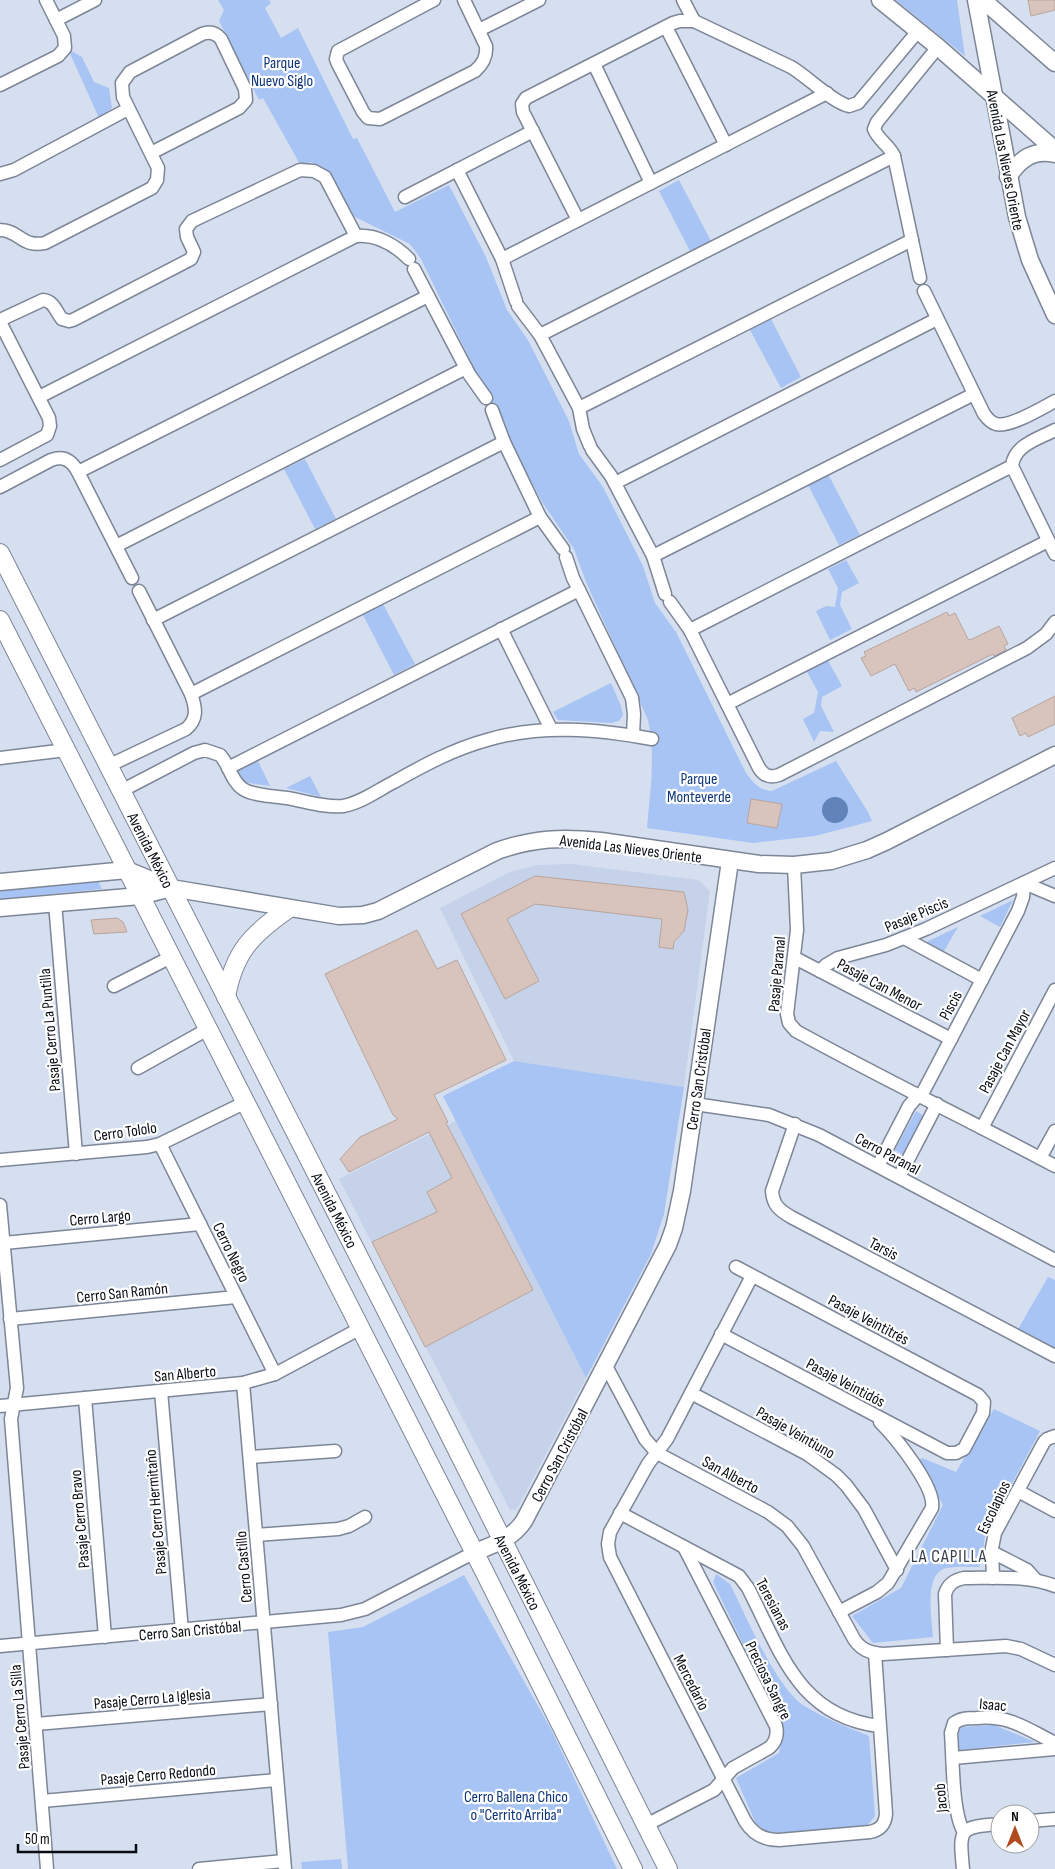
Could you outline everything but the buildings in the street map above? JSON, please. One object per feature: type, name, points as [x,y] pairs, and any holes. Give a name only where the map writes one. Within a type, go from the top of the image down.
[{"type":"main road","name":"Avenida México","points":[[0,553],[668,1869]]},
{"type":"main road","name":"Avenida México","points":[[0,620],[5,641],[66,750],[475,1552],[633,1869]]},
{"type":"main road","points":[[226,997],[233,968],[244,946],[261,928],[288,909]]},
{"type":"main road","points":[[430,1465],[443,1478],[452,1479],[460,1475],[465,1468]]},
{"type":"street","points":[[0,85],[62,52],[65,48],[66,39],[46,0]]},
{"type":"street","points":[[56,20],[95,0]]},
{"type":"street","points":[[434,0],[338,51],[336,54],[338,64],[368,118],[380,119],[479,67],[483,63],[487,52],[484,41],[464,0]]},
{"type":"street","points":[[479,30],[539,0]]},
{"type":"street","points":[[683,0],[694,21]]},
{"type":"street","points":[[880,0],[938,47],[1055,152]]},
{"type":"street","name":"Avenida Las Nieves Oriente","points":[[976,0],[1008,177],[1024,245],[1039,283],[1055,315]]},
{"type":"street","points":[[983,0],[1055,62]]},
{"type":"street","points":[[578,220],[522,108],[523,100],[666,27],[680,21],[694,21],[801,73],[844,105],[849,106],[858,103],[918,30]]},
{"type":"street","points":[[666,27],[726,145]]},
{"type":"street","points":[[0,230],[10,232],[26,243],[45,243],[148,191],[155,184],[158,168],[150,153],[128,109],[123,97],[121,88],[125,77],[130,72],[202,34],[212,33],[219,36],[245,89],[247,96],[244,104],[150,153]]},
{"type":"street","points":[[920,278],[894,156],[891,149],[875,132],[875,125],[938,47]]},
{"type":"street","points":[[594,64],[651,183]]},
{"type":"street","points":[[502,259],[827,93]]},
{"type":"street","points":[[0,174],[14,170],[128,109]]},
{"type":"street","points":[[404,197],[533,131]]},
{"type":"street","points":[[1008,177],[1016,165],[1033,154],[1055,152]]},
{"type":"street","points":[[540,335],[894,156]]},
{"type":"street","points":[[0,460],[42,438],[50,430],[50,422],[0,321],[43,300],[53,304],[62,319],[73,320],[191,258],[194,252],[186,229],[192,221],[300,170],[314,170],[324,177],[356,236]]},
{"type":"street","points":[[457,170],[502,259],[517,304],[540,335],[579,408],[591,448],[616,483],[653,556],[667,598],[690,630],[761,771],[768,776],[776,776],[1028,648],[1046,634],[1055,622]]},
{"type":"street","points":[[39,397],[356,236],[367,235],[398,249],[412,264],[466,368],[486,398]]},
{"type":"street","points":[[579,408],[912,240]]},
{"type":"street","points":[[924,291],[988,419],[997,425],[1009,424],[1055,401]]},
{"type":"street","points":[[78,472],[428,296]]},
{"type":"street","points":[[616,483],[937,319]]},
{"type":"street","points":[[116,546],[466,368]]},
{"type":"street","points":[[653,556],[974,394]]},
{"type":"street","points":[[492,410],[504,442],[540,517],[564,553],[579,590],[632,698],[634,714],[633,735]]},
{"type":"street","points":[[1055,430],[1021,447],[1014,456],[1012,466],[1055,554]]},
{"type":"street","points":[[153,620],[504,442]]},
{"type":"street","points":[[0,487],[55,458],[68,460],[78,472],[132,578]]},
{"type":"street","points":[[690,630],[1012,466]]},
{"type":"street","points":[[191,694],[540,517]]},
{"type":"street","points":[[727,704],[1048,541]]},
{"type":"street","points":[[228,768],[579,590]]},
{"type":"street","points":[[108,766],[190,726],[195,716],[191,694],[138,591]]},
{"type":"street","points":[[501,629],[551,729]]},
{"type":"street","points":[[121,791],[205,750],[216,752],[223,758],[236,782],[249,792],[343,806],[358,801],[436,759],[462,748],[509,734],[551,729],[592,730],[652,739]]},
{"type":"street","points":[[0,758],[66,750]]},
{"type":"street","name":"Avenida Las Nieves Oriente","points":[[0,882],[127,870],[171,888],[339,916],[363,915],[378,911],[496,851],[548,838],[602,842],[730,861],[794,865],[831,860],[867,850],[1055,755]]},
{"type":"street","name":"Cerro San Cristóbal","points":[[0,1646],[264,1623],[354,1612],[364,1609],[475,1552],[502,1541],[516,1532],[524,1521],[661,1261],[674,1228],[681,1201],[730,861]]},
{"type":"street","name":"Pasaje Paranal","points":[[794,865],[797,930],[787,1014],[792,1028],[903,1089],[937,1104],[1055,1166]]},
{"type":"street","points":[[1024,883],[1055,868]]},
{"type":"street","points":[[1024,883],[1055,896]]},
{"type":"street","name":"Pasaje Piscis","points":[[820,971],[838,958],[904,938],[1024,883]]},
{"type":"street","name":"Piscis","points":[[878,1166],[909,1106],[921,1096],[1018,911],[1023,897],[1024,883]]},
{"type":"street","name":"Avenida Las Nieves Oriente","points":[[0,908],[140,896],[171,888]]},
{"type":"street","name":"Pasaje Cerro La Puntilla","points":[[55,903],[76,1154]]},
{"type":"street","points":[[904,938],[982,980]]},
{"type":"street","points":[[114,986],[171,957]]},
{"type":"street","name":"Pasaje Can Menor","points":[[795,958],[950,1040]]},
{"type":"street","name":"Pasaje Can Mayor","points":[[982,1128],[1055,990]]},
{"type":"street","points":[[138,1068],[208,1029]]},
{"type":"street","name":"Cerro Tololo","points":[[0,1160],[147,1147],[160,1144],[246,1102]]},
{"type":"street","name":"Cerro Paranal","points":[[695,1104],[754,1112],[795,1124],[1055,1260]]},
{"type":"street","points":[[898,1177],[937,1104]]},
{"type":"street","name":"Tarsis","points":[[795,1124],[772,1191],[778,1208],[791,1217],[1055,1356]]},
{"type":"street","points":[[1040,1158],[1055,1131]]},
{"type":"street","name":"Cerro Negro","points":[[160,1144],[275,1374]]},
{"type":"street","name":"Pasaje Cerro La Silla","points":[[0,1205],[16,1388],[11,1420],[47,1869]]},
{"type":"street","name":"Cerro Largo","points":[[4,1243],[200,1224]]},
{"type":"street","name":"Pasaje Veintitrés","points":[[736,1267],[978,1395],[984,1402],[983,1413],[966,1445],[956,1453]]},
{"type":"street","name":"Mercedario","points":[[752,1276],[667,1439],[648,1464],[620,1513],[608,1538],[608,1551],[748,1827],[758,1836],[779,1840],[876,1831],[884,1824],[886,1814],[875,1654]]},
{"type":"street","name":"Cerro San Ramón","points":[[10,1319],[236,1297]]},
{"type":"street","name":"San Alberto","points":[[0,1406],[243,1383],[275,1374],[361,1328]]},
{"type":"street","name":"Pasaje Veintidós","points":[[721,1334],[947,1453],[956,1453]]},
{"type":"street","name":"San Alberto","points":[[606,1366],[645,1438],[657,1453],[768,1512],[788,1526],[803,1546],[858,1645],[863,1650],[875,1654]]},
{"type":"street","name":"Cerro Castillo","points":[[243,1383],[285,1865]]},
{"type":"street","name":"Pasaje Cerro Hermitaño","points":[[161,1391],[182,1630]]},
{"type":"street","name":"Pasaje Veintiuno","points":[[691,1393],[807,1454],[836,1475],[864,1509],[897,1570]]},
{"type":"street","name":"Pasaje Cerro Bravo","points":[[84,1398],[105,1637]]},
{"type":"street","points":[[839,1612],[888,1584],[930,1512],[933,1503],[927,1487],[910,1459],[874,1415]]},
{"type":"street","name":"Escolapios","points":[[993,1578],[992,1552],[995,1533],[1044,1442],[1053,1436]]},
{"type":"street","points":[[910,1459],[912,1448],[918,1438]]},
{"type":"street","points":[[250,1457],[335,1451]]},
{"type":"street","points":[[1018,1491],[1055,1511]]},
{"type":"street","name":"Teresianas","points":[[620,1513],[742,1580],[791,1672],[811,1696],[836,1714],[865,1724],[880,1726]]},
{"type":"street","points":[[256,1535],[338,1529],[349,1526],[365,1517]]},
{"type":"street","name":"Preciosa Sangre","points":[[646,1825],[714,1790],[733,1768],[773,1745],[776,1740],[777,1730],[684,1547]]},
{"type":"street","points":[[992,1552],[1027,1570],[1036,1580]]},
{"type":"street","points":[[947,1650],[944,1598],[948,1586],[960,1579],[993,1578],[1036,1580],[1055,1586]]},
{"type":"street","points":[[875,1654],[1014,1647],[1055,1665]]},
{"type":"street","name":"Pasaje Cerro La Iglesia","points":[[36,1724],[271,1704]]},
{"type":"street","name":"Isaac","points":[[954,1723],[963,1718],[1002,1718],[1015,1722],[1055,1743]]},
{"type":"street","name":"Jacob","points":[[954,1723],[951,1730],[958,1817],[964,1832],[960,1840],[963,1869]]},
{"type":"street","points":[[953,1758],[1055,1749]]},
{"type":"street","name":"Pasaje Cerro Redondo","points":[[42,1800],[277,1780]]},
{"type":"street","points":[[1040,1820],[1055,1819]]},
{"type":"street","points":[[964,1832],[972,1826],[990,1825]]},
{"type":"street","points":[[199,1869],[285,1865]]},
{"type":"shaded area","points":[[835,797],[844,801],[848,810],[844,819],[835,823],[826,819],[822,810],[826,801]]},
{"type":"shaded area","points":[[571,864],[699,880],[710,891],[684,1087],[514,1061],[440,908],[510,872],[537,865]]},
{"type":"shaded area","points":[[456,1121],[586,1378],[517,1509],[510,1510],[339,1179]]},
{"type":"green space","name":"Parque Monteverde","points":[[218,0],[269,0],[271,3],[265,8],[281,38],[298,28],[353,139],[357,138],[395,212],[449,185],[486,257],[507,310],[528,340],[569,421],[579,454],[603,487],[643,566],[655,603],[676,632],[749,777],[760,788],[772,791],[836,761],[872,821],[815,836],[753,843],[647,828],[652,760],[648,720],[586,582],[574,549],[542,502],[506,434],[421,259],[410,244],[353,216],[330,172],[311,162],[301,166],[263,98],[259,100],[219,21],[224,10]]},
{"type":"green space","points":[[895,0],[957,0],[965,56],[898,2]]},
{"type":"green space","points":[[68,49],[82,57],[94,82],[109,88],[112,108],[99,118]]},
{"type":"green space","points":[[679,180],[711,241],[690,251],[659,191]]},
{"type":"green space","points":[[770,317],[801,377],[781,388],[749,328]]},
{"type":"green space","points":[[305,459],[336,519],[315,529],[284,469]]},
{"type":"green space","points":[[828,474],[860,535],[839,545],[808,485]]},
{"type":"green space","points":[[846,560],[859,583],[842,592],[840,605],[852,629],[830,640],[816,611],[826,606],[835,607],[838,588],[828,569]]},
{"type":"green space","points":[[383,604],[415,664],[394,675],[363,615]]},
{"type":"green space","points":[[826,657],[842,686],[822,697],[821,706],[834,732],[820,731],[814,742],[803,719],[814,713],[818,692],[805,668]]},
{"type":"green space","points":[[611,683],[623,715],[619,721],[611,723],[558,720],[553,712]]},
{"type":"green space","points":[[258,761],[270,786],[243,782],[237,771]]},
{"type":"green space","points":[[310,776],[321,797],[286,788]]},
{"type":"green space","points":[[97,879],[102,889],[0,899],[0,888]]},
{"type":"green space","points":[[1013,900],[1000,927],[980,916]]},
{"type":"green space","points":[[958,927],[941,956],[920,945]]},
{"type":"green space","points":[[514,1061],[684,1087],[664,1214],[651,1254],[586,1378],[443,1096]]},
{"type":"green space","points":[[916,1111],[924,1116],[903,1155],[895,1150]]},
{"type":"green space","points":[[1048,1277],[1055,1280],[1055,1351],[1017,1331]]},
{"type":"green space","points":[[994,1409],[1040,1431],[985,1535],[982,1560],[979,1567],[947,1568],[939,1571],[932,1587],[931,1598],[933,1637],[873,1643],[852,1616],[901,1588],[943,1505],[918,1461],[922,1458],[956,1472]]},
{"type":"green space","points":[[716,1574],[730,1584],[772,1667],[793,1696],[803,1705],[819,1714],[869,1736],[875,1816],[867,1826],[780,1833],[766,1831],[756,1824],[736,1778],[779,1753],[783,1731],[781,1723],[713,1582]]},
{"type":"green space","name":"Cerro Ballena Chico o \"Cerrito Arriba\"","points":[[464,1575],[551,1729],[617,1869],[348,1869],[328,1632],[363,1627]]},
{"type":"green space","points":[[994,1725],[1035,1742],[959,1750],[958,1731],[962,1727]]},
{"type":"green space","points":[[341,1859],[342,1869],[302,1869],[301,1862]]},
{"type":"district","name":"LA CAPILLA","points":[[949,1556]]},
{"type":"park label","name":"Parque Nuevo Siglo","points":[[282,71]]}]
